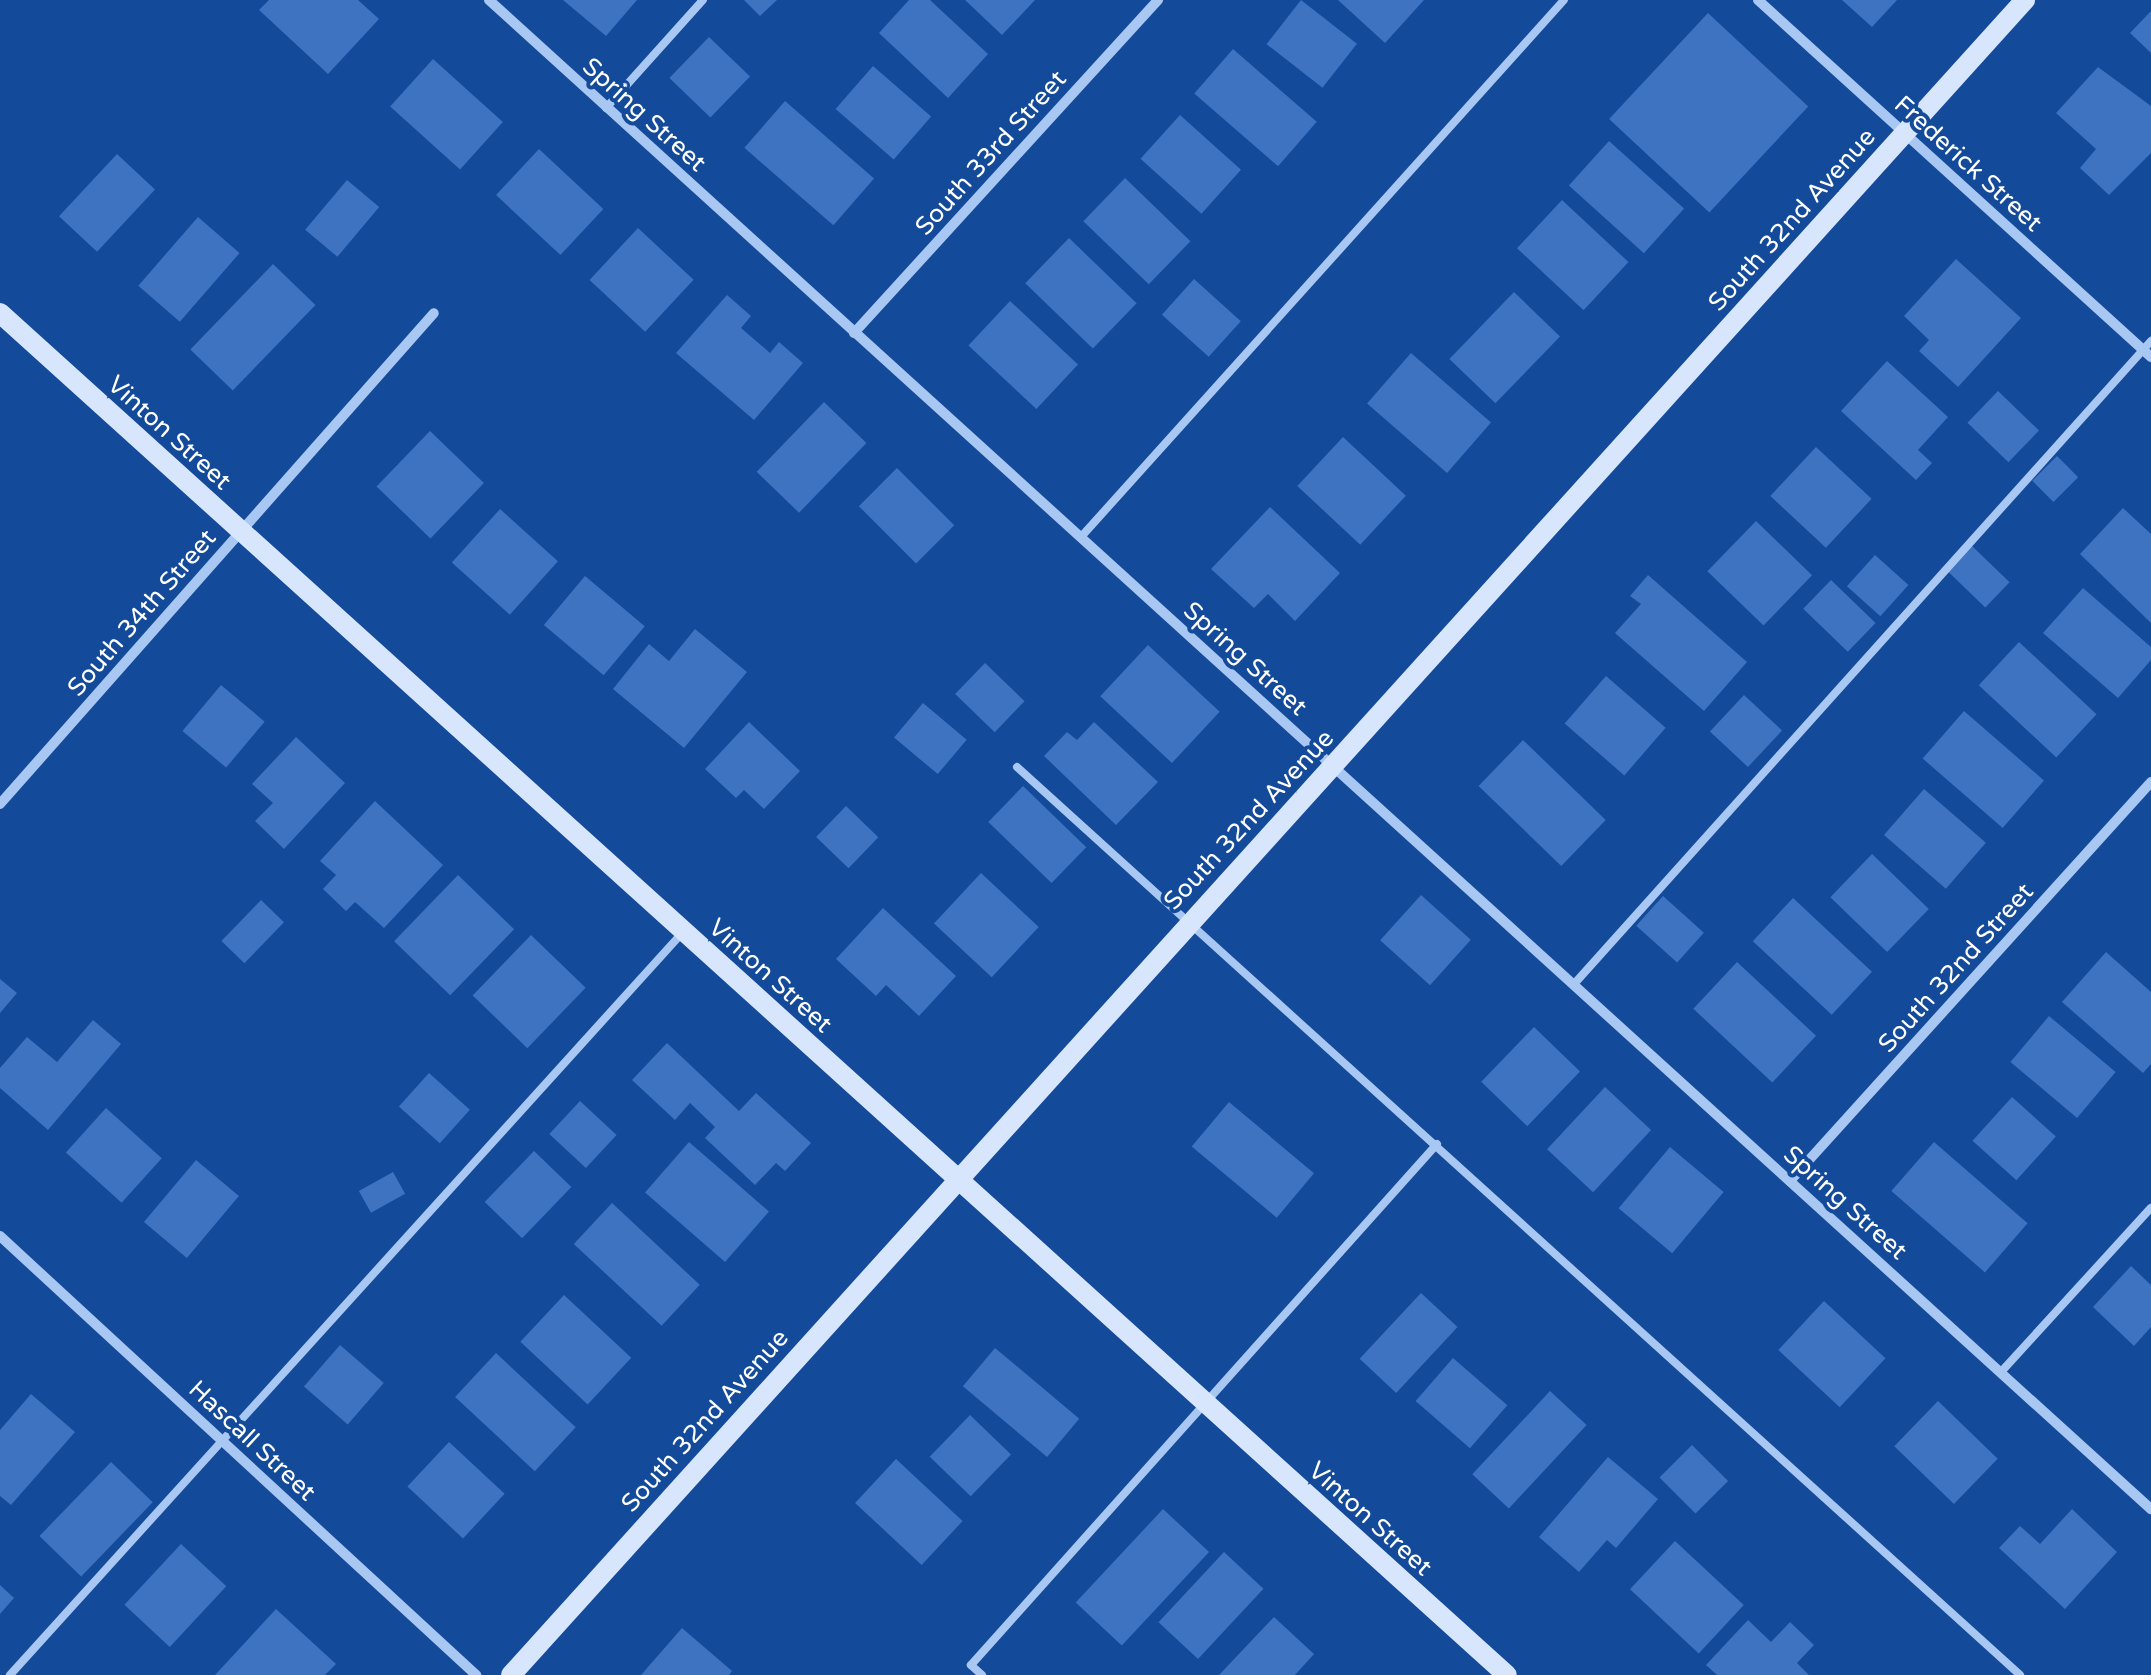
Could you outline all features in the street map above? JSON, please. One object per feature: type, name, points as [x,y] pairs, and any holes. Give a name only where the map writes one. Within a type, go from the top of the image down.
[{"type":"street","name":"Spring Street","points":[[489,0],[2151,1508]]},
{"type":"street","name":"South 33rd Street","points":[[854,334],[1158,0]]},
{"type":"street","name":"Frederick Street","points":[[1758,0],[2148,349]]},
{"type":"street","name":"South 32nd Avenue","points":[[511,1675],[2024,0]]},
{"type":"street","name":"Vinton Street","points":[[0,313],[1506,1675]]},
{"type":"street","name":"South 34th Street","points":[[0,804],[434,313]]},
{"type":"street","name":"South 32nd Street","points":[[1790,1180],[2151,782]]},
{"type":"street","name":"Hascall Street","points":[[0,1236],[476,1675]]},
{"type":"lane","points":[[606,108],[703,0]]},
{"type":"lane","points":[[1080,537],[1564,0]]},
{"type":"lane","points":[[1575,983],[2148,349]]},
{"type":"lane","points":[[1017,767],[2020,1675]]},
{"type":"lane","points":[[10,1675],[682,932]]},
{"type":"lane","points":[[982,1675],[970,1665],[1436,1144]]},
{"type":"lane","points":[[2001,1372],[2151,1208]]},
{"type":"building","points":[[269,0],[358,0],[379,19],[328,74],[259,10]]},
{"type":"building","points":[[563,0],[637,0],[606,36]]},
{"type":"building","points":[[744,0],[777,0],[760,16]]},
{"type":"building","points":[[909,0],[930,0],[988,54],[948,98],[879,33]]},
{"type":"building","points":[[965,0],[1035,0],[1002,35]]},
{"type":"building","points":[[1301,0],[1357,44],[1322,88],[1267,44]]},
{"type":"building","points":[[1338,0],[1424,0],[1385,43]]},
{"type":"building","points":[[1842,0],[1897,0],[1872,27]]},
{"type":"building","points":[[2151,11],[2151,53],[2130,33]]},
{"type":"building","points":[[1708,13],[1808,106],[1709,212],[1609,119]]},
{"type":"building","points":[[709,37],[750,77],[710,118],[669,78]]},
{"type":"building","points":[[1233,49],[1317,122],[1278,166],[1194,94]]},
{"type":"building","points":[[433,59],[503,122],[460,169],[390,107]]},
{"type":"building","points":[[873,66],[931,117],[894,160],[836,109]]},
{"type":"building","points":[[2098,67],[2151,106],[2151,153],[2109,195],[2080,168],[2096,149],[2056,113]]},
{"type":"building","points":[[785,101],[874,178],[833,225],[744,148]]},
{"type":"building","points":[[1180,115],[1241,170],[1201,214],[1141,159]]},
{"type":"building","points":[[1609,141],[1684,209],[1644,253],[1569,186]]},
{"type":"building","points":[[539,149],[603,209],[560,255],[496,195]]},
{"type":"building","points":[[117,154],[155,189],[97,252],[59,216]]},
{"type":"building","points":[[1125,178],[1190,241],[1149,284],[1083,221]]},
{"type":"building","points":[[347,180],[379,207],[337,257],[305,230]]},
{"type":"building","points":[[1562,200],[1629,262],[1584,310],[1517,248]]},
{"type":"building","points":[[198,217],[240,253],[180,322],[138,286]]},
{"type":"building","points":[[638,228],[694,280],[645,332],[590,280]]},
{"type":"building","points":[[1069,238],[1137,303],[1093,349],[1025,283]]},
{"type":"building","points":[[1956,259],[2021,318],[1958,387],[1919,351],[1929,340],[1904,316]]},
{"type":"building","points":[[273,264],[315,305],[233,391],[190,350]]},
{"type":"building","points":[[1194,279],[1241,321],[1209,357],[1162,315]]},
{"type":"building","points":[[1514,292],[1560,336],[1495,403],[1449,359]]},
{"type":"building","points":[[727,295],[751,316],[741,328],[770,353],[779,342],[803,363],[754,420],[676,353]]},
{"type":"building","points":[[1010,301],[1078,364],[1036,409],[968,346]]},
{"type":"building","points":[[1411,353],[1491,423],[1447,473],[1367,404]]},
{"type":"building","points":[[1887,361],[1948,417],[1918,450],[1932,463],[1916,480],[1841,411]]},
{"type":"building","points":[[1998,391],[2039,431],[2008,462],[1967,423]]},
{"type":"building","points":[[824,402],[866,443],[799,513],[757,472]]},
{"type":"building","points":[[430,431],[484,483],[430,538],[377,486]]},
{"type":"building","points":[[1343,437],[1406,496],[1360,545],[1297,486]]},
{"type":"building","points":[[1816,447],[1872,499],[1826,548],[1770,496]]},
{"type":"building","points":[[2057,456],[2078,477],[2053,502],[2032,481]]},
{"type":"building","points":[[897,468],[954,525],[916,563],[859,506]]},
{"type":"building","points":[[1270,507],[1340,573],[1295,621],[1268,594],[1254,608],[1211,569]]},
{"type":"building","points":[[2123,508],[2151,534],[2151,623],[2080,554]]},
{"type":"building","points":[[500,509],[558,561],[510,615],[452,563]]},
{"type":"building","points":[[1756,521],[1812,575],[1763,626],[1707,571]]},
{"type":"building","points":[[1970,544],[2010,582],[1985,607],[1946,569]]},
{"type":"building","points":[[1875,555],[1908,585],[1880,616],[1847,586]]},
{"type":"building","points":[[1648,575],[1747,662],[1704,711],[1615,633],[1641,604],[1630,596]]},
{"type":"building","points":[[585,576],[645,626],[604,675],[544,625]]},
{"type":"building","points":[[1831,580],[1876,623],[1848,652],[1803,609]]},
{"type":"building","points":[[2083,588],[2151,647],[2151,660],[2118,698],[2043,633]]},
{"type":"building","points":[[695,629],[747,672],[684,748],[613,689],[649,644],[669,661]]},
{"type":"building","points":[[2019,642],[2097,714],[2056,757],[1979,685]]},
{"type":"building","points":[[1148,645],[1220,712],[1172,763],[1100,696]]},
{"type":"building","points":[[985,663],[1025,701],[995,732],[955,694]]},
{"type":"building","points":[[1606,676],[1666,728],[1624,775],[1565,724]]},
{"type":"building","points":[[221,685],[265,722],[226,768],[182,731]]},
{"type":"building","points":[[1744,695],[1782,730],[1748,767],[1710,732]]},
{"type":"building","points":[[923,703],[967,740],[938,774],[894,737]]},
{"type":"building","points":[[1964,711],[2044,781],[2003,828],[1923,759]]},
{"type":"building","points":[[749,722],[800,771],[764,809],[744,790],[736,798],[705,769]]},
{"type":"building","points":[[1094,722],[1158,782],[1116,825],[1044,756],[1067,732],[1077,740]]},
{"type":"building","points":[[296,737],[345,783],[284,849],[255,821],[273,803],[252,784]]},
{"type":"building","points":[[1523,740],[1606,820],[1561,866],[1479,786]]},
{"type":"building","points":[[1023,786],[1086,847],[1052,883],[988,822]]},
{"type":"building","points":[[1924,789],[1986,843],[1946,889],[1884,835]]},
{"type":"building","points":[[375,801],[443,865],[384,928],[355,902],[346,911],[323,889],[336,875],[320,861]]},
{"type":"building","points":[[846,806],[878,837],[848,868],[816,837]]},
{"type":"building","points":[[1872,854],[1929,909],[1887,952],[1830,897]]},
{"type":"building","points":[[981,873],[1039,927],[992,977],[934,923]]},
{"type":"building","points":[[458,875],[514,929],[450,995],[394,941]]},
{"type":"building","points":[[1421,895],[1471,940],[1430,985],[1380,940]]},
{"type":"building","points":[[1663,896],[1704,933],[1677,963],[1636,926]]},
{"type":"building","points":[[1793,898],[1872,972],[1832,1015],[1753,941]]},
{"type":"building","points":[[261,900],[284,922],[244,963],[221,941]]},
{"type":"building","points":[[883,908],[956,976],[919,1016],[886,985],[876,996],[836,959]]},
{"type":"building","points":[[531,935],[586,988],[527,1048],[473,995]]},
{"type":"building","points":[[2106,952],[2151,992],[2151,1064],[2143,1073],[2062,1002]]},
{"type":"building","points":[[1737,962],[1816,1036],[1772,1082],[1693,1009]]},
{"type":"building","points":[[0,979],[17,993],[0,1013]]},
{"type":"building","points":[[2049,1016],[2116,1072],[2077,1118],[2010,1062]]},
{"type":"building","points":[[93,1020],[121,1044],[48,1130],[0,1088],[0,1068],[27,1037],[57,1062]]},
{"type":"building","points":[[1534,1027],[1580,1071],[1527,1126],[1481,1082]]},
{"type":"building","points":[[667,1043],[739,1111],[756,1093],[811,1143],[785,1171],[776,1163],[755,1185],[705,1138],[715,1127],[690,1103],[675,1120],[632,1080]]},
{"type":"building","points":[[429,1073],[470,1110],[440,1143],[399,1106]]},
{"type":"building","points":[[1605,1087],[1651,1130],[1593,1192],[1547,1149]]},
{"type":"building","points":[[2012,1097],[2056,1136],[2016,1180],[1973,1141]]},
{"type":"building","points":[[580,1101],[617,1135],[586,1168],[549,1134]]},
{"type":"building","points":[[1229,1102],[1314,1173],[1277,1218],[1192,1146]]},
{"type":"building","points":[[106,1108],[162,1158],[122,1203],[66,1153]]},
{"type":"building","points":[[689,1142],[769,1212],[725,1262],[645,1193]]},
{"type":"building","points":[[1934,1142],[2028,1223],[1985,1272],[1891,1191]]},
{"type":"building","points":[[1670,1147],[1724,1192],[1672,1253],[1619,1208]]},
{"type":"building","points":[[534,1151],[571,1187],[522,1238],[485,1202]]},
{"type":"building","points":[[196,1160],[239,1196],[187,1258],[144,1222]]},
{"type":"building","points":[[393,1172],[405,1194],[371,1213],[359,1191]]},
{"type":"building","points":[[612,1203],[700,1285],[662,1326],[574,1244]]},
{"type":"building","points":[[2131,1266],[2151,1285],[2151,1327],[2134,1346],[2093,1307]]},
{"type":"building","points":[[1421,1293],[1458,1327],[1396,1393],[1360,1359]]},
{"type":"building","points":[[564,1295],[631,1358],[588,1405],[520,1342]]},
{"type":"building","points":[[1824,1301],[1885,1358],[1840,1407],[1778,1350]]},
{"type":"building","points":[[340,1345],[384,1383],[348,1425],[304,1387]]},
{"type":"building","points":[[995,1348],[1079,1419],[1047,1457],[963,1386]]},
{"type":"building","points":[[496,1353],[576,1427],[535,1471],[455,1397]]},
{"type":"building","points":[[1453,1358],[1507,1405],[1470,1448],[1416,1401]]},
{"type":"building","points":[[1550,1391],[1587,1425],[1509,1508],[1472,1474]]},
{"type":"building","points":[[31,1394],[75,1432],[11,1505],[0,1496],[0,1430]]},
{"type":"building","points":[[1938,1401],[1998,1459],[1954,1504],[1894,1446]]},
{"type":"building","points":[[970,1415],[1011,1455],[971,1496],[930,1457]]},
{"type":"building","points":[[449,1442],[505,1494],[463,1538],[407,1487]]},
{"type":"building","points":[[1692,1445],[1728,1481],[1696,1514],[1659,1478]]},
{"type":"building","points":[[1608,1457],[1658,1499],[1616,1548],[1607,1540],[1579,1572],[1539,1537]]},
{"type":"building","points":[[896,1459],[963,1521],[922,1565],[855,1503]]},
{"type":"building","points":[[111,1462],[153,1502],[81,1576],[39,1536]]},
{"type":"building","points":[[1163,1509],[1209,1552],[1122,1646],[1076,1603]]},
{"type":"building","points":[[2072,1509],[2117,1552],[2065,1609],[1999,1548],[2020,1526],[2040,1544]]},
{"type":"building","points":[[1675,1541],[1744,1605],[1699,1653],[1630,1589]]},
{"type":"building","points":[[181,1544],[226,1586],[170,1647],[124,1605]]},
{"type":"building","points":[[1224,1552],[1263,1589],[1198,1659],[1159,1622]]},
{"type":"building","points":[[0,1585],[14,1598],[0,1614]]},
{"type":"building","points":[[276,1609],[336,1664],[325,1675],[215,1675]]},
{"type":"building","points":[[1274,1617],[1314,1654],[1295,1675],[1219,1675]]},
{"type":"building","points":[[1748,1620],[1771,1642],[1790,1622],[1814,1645],[1797,1663],[1809,1675],[1717,1675],[1706,1665]]},
{"type":"building","points":[[682,1628],[732,1671],[729,1675],[641,1675]]}]
